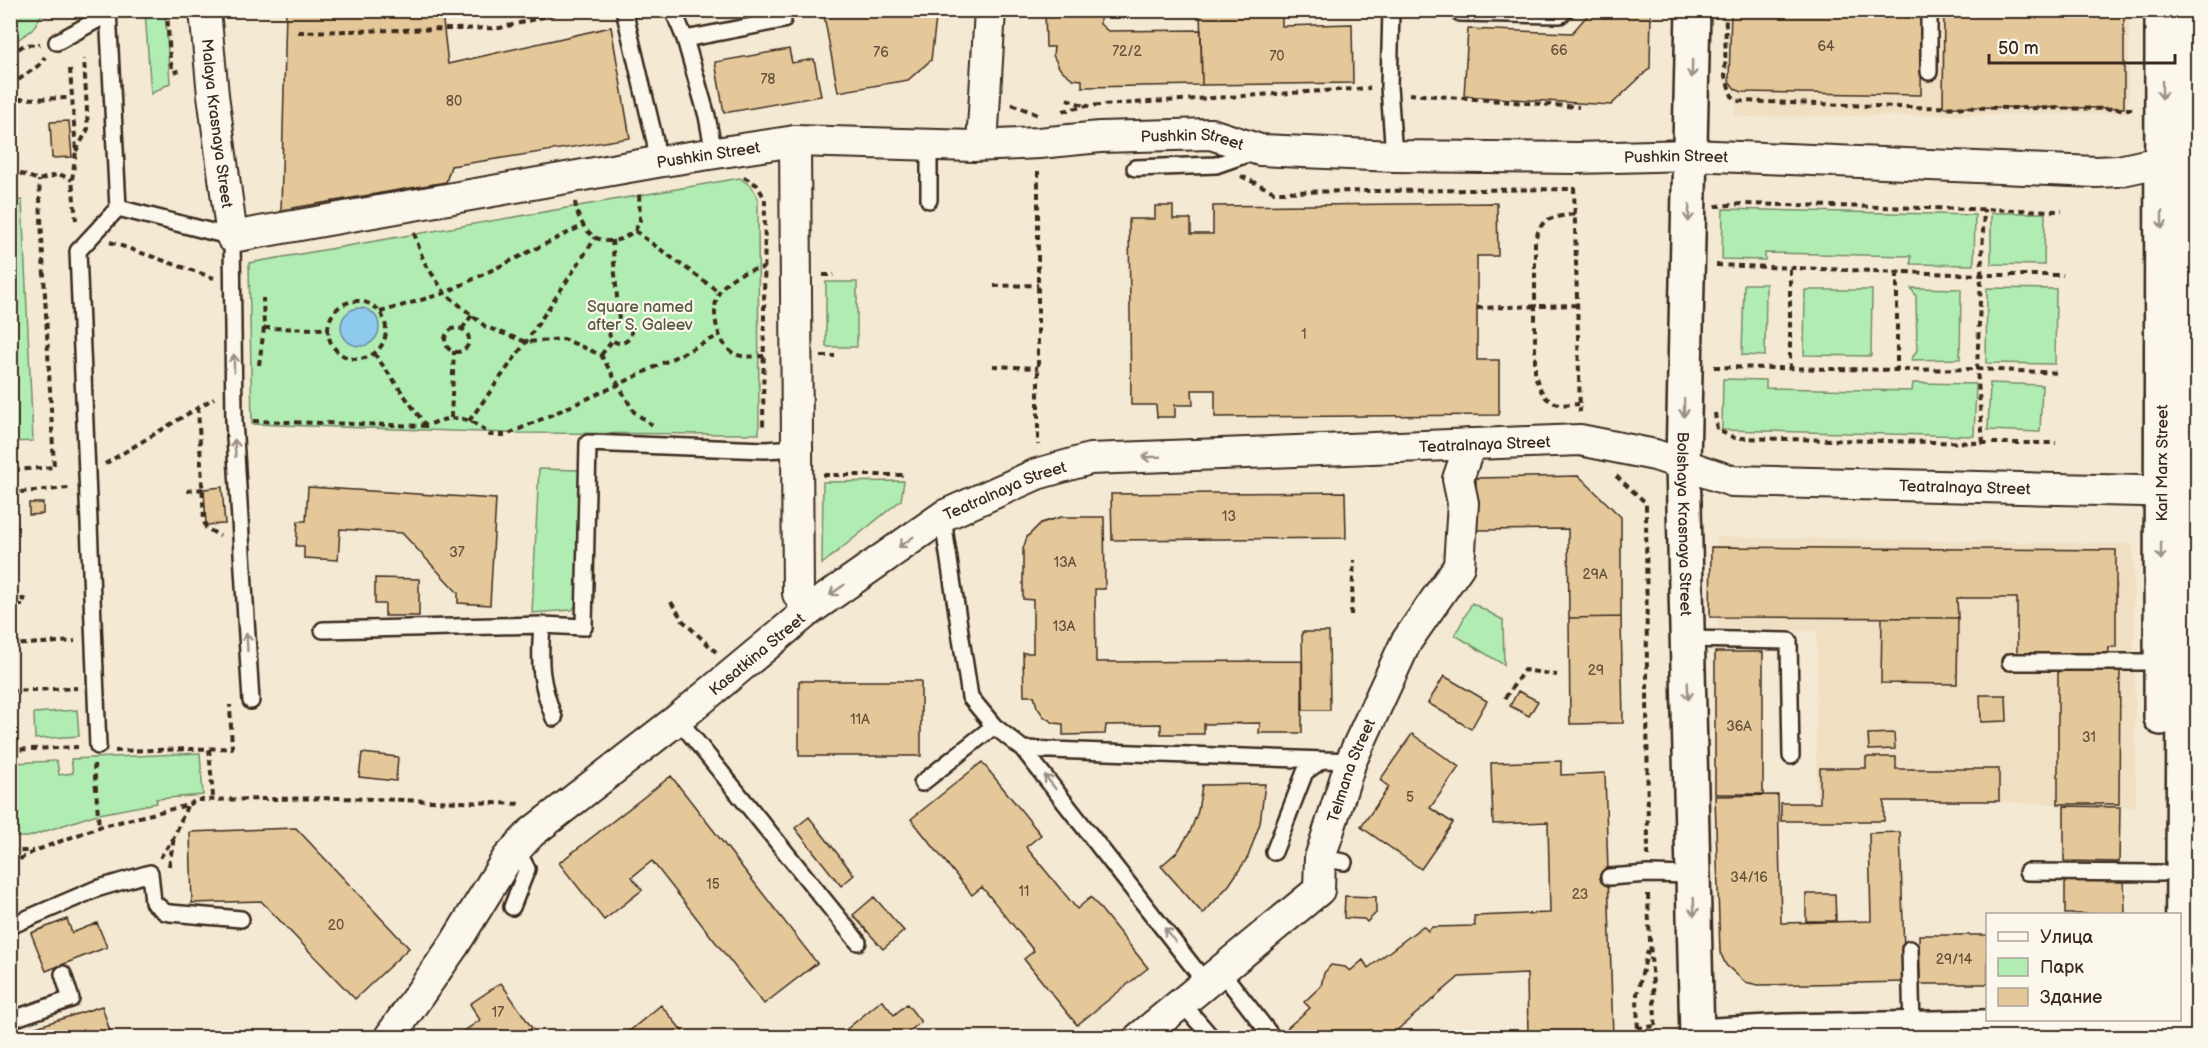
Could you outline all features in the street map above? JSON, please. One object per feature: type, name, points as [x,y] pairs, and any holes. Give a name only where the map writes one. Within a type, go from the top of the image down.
[{"type":"main road","name":"Bolshaya Krasnaya Street","points":[[1693,10],[1683,465],[1697,1037]]},
{"type":"main road","name":"Karl Marx Street","points":[[2162,10],[2182,158]]},
{"type":"main road","name":"Karl Marx Street","points":[[2175,913],[2181,492],[2162,301],[2182,158],[2188,10]]},
{"type":"main road","name":"Karl Marx Street","points":[[2162,913],[2161,662],[2181,492]]},
{"type":"main road","points":[[1697,1037],[1912,1029],[2034,1032],[2174,1023]]},
{"type":"street","name":"Malaya Krasnaya Street","points":[[205,10],[213,95],[232,237]]},
{"type":"street","points":[[990,10],[990,150]]},
{"type":"street","name":"Pushkin Street","points":[[232,237],[654,175],[714,153],[795,141],[929,144],[990,150],[1100,137],[1212,135],[1260,150],[1394,156],[1576,158],[1691,155],[2096,172],[2118,171],[2182,158]]},
{"type":"street","name":"Kasatkina Street","points":[[389,1038],[454,945],[516,848],[531,833],[678,718],[808,611],[798,594],[795,141]]},
{"type":"street","name":"Teatralnaya Street","points":[[808,611],[945,515],[1029,477],[1090,459],[1580,440],[1655,455],[1732,481],[2181,492]]},
{"type":"street","name":"Telmana Street","points":[[1139,1038],[1318,890],[1332,860],[1337,761],[1406,642],[1459,566],[1463,503],[1458,479],[1470,444]]},
{"type":"lane","points":[[624,10],[655,141],[654,175]]},
{"type":"lane","points":[[685,39],[783,20],[782,10]]},
{"type":"lane","points":[[1391,10],[1389,87],[1394,156]]},
{"type":"lane","points":[[1460,13],[1560,15],[1566,10]]},
{"type":"lane","points":[[1929,10],[1929,72]]},
{"type":"lane","points":[[674,12],[685,39],[707,116],[714,153]]},
{"type":"lane","points":[[57,42],[108,13],[118,208],[78,251],[96,687],[96,753]]},
{"type":"lane","points":[[929,144],[929,200]]},
{"type":"lane","points":[[1135,168],[1217,165],[1260,150]]},
{"type":"lane","points":[[118,208],[232,237],[234,421],[250,701]]},
{"type":"lane","points":[[323,630],[542,625],[584,627],[588,443],[765,450],[797,448]]},
{"type":"lane","points":[[945,515],[945,534],[970,697],[994,726],[1023,749],[1213,976],[1273,1038]]},
{"type":"lane","points":[[542,625],[540,658],[542,687],[554,718]]},
{"type":"lane","points":[[1687,639],[1789,641],[1791,756]]},
{"type":"lane","points":[[2010,662],[2161,662]]},
{"type":"lane","points":[[678,718],[858,942]]},
{"type":"lane","points":[[922,783],[994,726]]},
{"type":"lane","points":[[1023,749],[1337,761]]},
{"type":"lane","points":[[1274,852],[1305,772],[1337,761]]},
{"type":"lane","points":[[512,907],[527,869],[516,848]]},
{"type":"lane","points":[[10,927],[96,889],[150,873],[153,902],[165,912],[241,919]]},
{"type":"lane","points":[[2027,873],[2162,873]]},
{"type":"lane","points":[[1609,877],[1648,874],[1694,875]]},
{"type":"lane","points":[[1910,949],[1912,1029]]},
{"type":"lane","points":[[10,1020],[71,999],[63,975]]},
{"type":"lane","points":[[1181,1002],[1212,1038]]},
{"type":"path","points":[[167,10],[173,72],[183,70]]},
{"type":"path","points":[[298,32],[500,28],[571,10]]},
{"type":"path","points":[[1726,10],[1725,76],[1732,96],[1739,102],[2137,110]]},
{"type":"path","points":[[10,55],[24,45],[57,42]]},
{"type":"path","points":[[10,86],[39,65],[57,42]]},
{"type":"path","points":[[76,151],[88,129],[84,59]]},
{"type":"path","points":[[70,69],[76,151],[72,180],[76,220]]},
{"type":"path","points":[[1053,113],[1086,106],[1389,87],[1413,95],[1579,106]]},
{"type":"path","points":[[10,105],[21,99],[71,98]]},
{"type":"path","points":[[1067,99],[1086,106]]},
{"type":"path","points":[[1009,102],[1042,116]]},
{"type":"path","points":[[1038,164],[1038,446]]},
{"type":"path","points":[[1217,165],[1274,192],[1574,188],[1580,412]]},
{"type":"path","points":[[10,170],[39,180],[59,174],[72,180]]},
{"type":"path","points":[[739,173],[757,185],[765,199],[763,434]]},
{"type":"path","points":[[628,192],[639,190],[654,175]]},
{"type":"path","points":[[39,180],[54,467],[14,470],[13,492],[58,488]]},
{"type":"path","points":[[575,202],[582,226],[596,237],[617,240],[635,231],[640,220],[639,190]]},
{"type":"path","points":[[564,204],[586,200]]},
{"type":"path","points":[[1717,206],[1743,204],[2062,211]]},
{"type":"path","points":[[1983,443],[1977,369],[1984,209]]},
{"type":"path","points":[[1574,214],[1550,218],[1539,227],[1534,241],[1535,375],[1541,393],[1557,405],[1579,404]]},
{"type":"path","points":[[380,312],[445,293],[582,226]]},
{"type":"path","points":[[413,229],[424,262],[445,293],[486,327],[526,342],[564,339],[601,355],[634,412],[685,447]]},
{"type":"path","points":[[635,231],[719,292]]},
{"type":"path","points":[[469,421],[526,342],[596,237]]},
{"type":"path","points":[[612,240],[619,320]]},
{"type":"path","points":[[110,242],[220,280]]},
{"type":"path","points":[[1715,265],[1982,275],[2063,275]]},
{"type":"path","points":[[764,356],[738,356],[726,349],[718,336],[716,311],[719,292],[739,274],[765,268]]},
{"type":"path","points":[[1790,269],[1790,367]]},
{"type":"path","points":[[1897,272],[1897,370]]},
{"type":"path","points":[[820,276],[834,276]]},
{"type":"path","points":[[994,286],[1038,285]]},
{"type":"path","points":[[259,365],[264,328],[262,298]]},
{"type":"path","points":[[348,302],[366,302],[380,312],[385,320],[386,329],[381,347],[374,353],[366,358],[348,358],[333,347],[328,339],[327,330],[333,312],[348,302]]},
{"type":"path","points":[[1477,308],[1576,305]]},
{"type":"path","points":[[462,329],[468,337],[468,342],[463,350],[454,351],[446,345],[446,336],[451,330],[462,329],[472,315]]},
{"type":"path","points":[[619,320],[629,326],[630,335],[621,342],[610,337],[609,328],[611,324],[619,320]]},
{"type":"path","points":[[264,328],[327,330]]},
{"type":"path","points":[[234,421],[426,426],[441,419],[451,418],[476,422],[490,435],[506,435],[618,385],[718,336]]},
{"type":"path","points":[[601,355],[613,340]]},
{"type":"path","points":[[451,418],[454,351]]},
{"type":"path","points":[[374,353],[426,426]]},
{"type":"path","points":[[824,356],[835,357]]},
{"type":"path","points":[[993,366],[1038,368]]},
{"type":"path","points":[[1714,367],[1977,369],[2059,373]]},
{"type":"path","points":[[100,467],[220,394]]},
{"type":"path","points":[[1713,402],[1718,430],[1735,438],[2056,443]]},
{"type":"path","points":[[198,407],[204,521],[206,528],[220,536]]},
{"type":"path","points":[[1609,470],[1647,503],[1649,947],[1654,987],[1656,1038]]},
{"type":"path","points":[[818,475],[906,475]]},
{"type":"path","points":[[187,491],[203,489]]},
{"type":"path","points":[[219,524],[220,548]]},
{"type":"path","points":[[1351,615],[1354,560]]},
{"type":"path","points":[[10,599],[24,599],[24,605],[10,605]]},
{"type":"path","points":[[671,602],[683,621],[721,657]]},
{"type":"path","points":[[10,645],[79,641]]},
{"type":"path","points":[[1505,698],[1524,670],[1557,675]]},
{"type":"path","points":[[10,691],[96,687]]},
{"type":"path","points":[[10,750],[96,753],[99,751],[232,748],[230,700]]},
{"type":"path","points":[[209,749],[213,797]]},
{"type":"path","points":[[96,753],[99,826]]},
{"type":"path","points":[[10,864],[37,850],[99,826],[188,805],[196,800],[213,797],[228,799]]},
{"type":"path","points":[[196,800],[341,798],[532,804]]},
{"type":"path","points":[[150,873],[174,837],[188,805]]},
{"type":"path","points":[[10,851],[37,850]]},
{"type":"path","points":[[1638,1038],[1637,994],[1649,947]]},
{"type":"path","points":[[1637,1028],[1656,1026]]},
{"type":"shaded area","points":[[1735,11],[2129,11],[2128,113],[1735,117]]},
{"type":"shaded area","points":[[1717,537],[2133,544],[2136,807],[1816,795],[1817,631],[1718,628]]},
{"type":"green space","points":[[11,10],[44,11],[32,30],[11,44]]},
{"type":"green space","points":[[145,11],[165,11],[170,83],[151,94]]},
{"type":"green space","name":"Square named after S. Galeev","points":[[740,178],[752,187],[758,198],[759,434],[511,433],[252,424],[249,263]]},
{"type":"green space","points":[[22,200],[33,441],[11,442],[10,201]]},
{"type":"green space","points":[[1723,209],[1975,215],[1974,265],[1911,264],[1911,256],[1765,253],[1765,260],[1722,259]]},
{"type":"green space","points":[[1991,213],[2045,213],[2044,265],[1991,264]]},
{"type":"green space","points":[[826,282],[857,282],[857,347],[826,347]]},
{"type":"green space","points":[[1744,284],[1766,284],[1765,356],[1742,355]]},
{"type":"green space","points":[[1911,288],[1961,289],[1960,359],[1911,360],[1917,350],[1916,296]]},
{"type":"green space","points":[[1987,288],[2056,289],[2055,364],[1986,363]]},
{"type":"green space","points":[[1805,290],[1872,290],[1871,356],[1804,355]]},
{"type":"green space","points":[[1723,379],[1766,380],[1766,388],[1912,391],[1913,383],[1976,384],[1974,436],[1722,430]]},
{"type":"green space","points":[[1990,383],[2042,385],[2040,432],[1988,430]]},
{"type":"green space","points":[[539,469],[579,470],[579,590],[578,603],[572,610],[532,613]]},
{"type":"green space","points":[[904,481],[901,500],[822,564],[823,482]]},
{"type":"green space","points":[[1472,603],[1503,620],[1504,665],[1455,635]]},
{"type":"green space","points":[[77,710],[79,736],[35,739],[34,713]]},
{"type":"green space","points":[[200,753],[203,795],[156,799],[157,803],[94,815],[28,837],[11,837],[11,763],[57,761],[59,775],[73,773],[71,759]]},
{"type":"water","points":[[360,308],[367,309],[373,314],[378,320],[378,334],[373,340],[367,345],[360,346],[353,345],[347,340],[342,334],[341,327],[342,320],[347,314],[353,309]]},
{"type":"building","points":[[286,10],[501,10],[498,15],[442,13],[448,64],[611,27],[630,138],[451,166],[446,182],[281,210]]},
{"type":"building","points":[[823,10],[937,10],[931,60],[908,80],[838,92]]},
{"type":"building","points":[[1045,10],[1100,10],[1100,24],[1108,31],[1201,30],[1202,85],[1082,87],[1082,80],[1073,79],[1060,69],[1053,55],[1054,47],[1046,47]]},
{"type":"building","points":[[1200,10],[1282,10],[1282,26],[1352,24],[1353,83],[1202,85]]},
{"type":"building","points":[[1592,10],[1651,10],[1650,68],[1611,105],[1464,96],[1468,29],[1572,33]]},
{"type":"building","points":[[1731,10],[1922,10],[1921,95],[1742,92],[1735,89],[1729,81]]},
{"type":"building","points":[[1944,10],[2124,10],[2124,108],[1943,107]]},
{"type":"building","points":[[789,49],[792,63],[814,59],[821,96],[724,113],[715,62]]},
{"type":"building","points":[[69,121],[72,157],[52,158],[50,122]]},
{"type":"building","points":[[1497,203],[1498,256],[1477,256],[1477,360],[1499,360],[1499,415],[1215,417],[1215,390],[1192,390],[1193,405],[1175,405],[1175,417],[1157,417],[1156,405],[1131,405],[1129,219],[1155,219],[1155,206],[1173,206],[1173,219],[1191,219],[1191,234],[1213,234],[1213,206]]},
{"type":"building","points":[[1579,476],[1621,517],[1621,617],[1569,618],[1568,529],[1476,530],[1476,478]]},
{"type":"building","points":[[222,487],[225,524],[206,525],[204,489]]},
{"type":"building","points":[[308,487],[496,499],[490,605],[458,603],[458,593],[402,533],[340,529],[338,560],[304,558],[304,546],[296,546],[298,521],[306,521]]},
{"type":"building","points":[[1345,492],[1346,538],[1112,540],[1111,494]]},
{"type":"building","points":[[29,503],[43,503],[43,514],[29,515]]},
{"type":"building","points":[[1061,517],[1104,517],[1105,589],[1095,589],[1096,662],[1302,661],[1302,733],[1259,733],[1260,723],[1204,724],[1204,734],[1161,734],[1161,724],[1106,725],[1105,734],[1063,735],[1063,724],[1054,723],[1044,717],[1037,707],[1034,696],[1024,696],[1023,653],[1033,653],[1033,600],[1023,599],[1023,549],[1027,537],[1041,523]]},
{"type":"building","points":[[1711,547],[2116,550],[2116,647],[2109,647],[2108,662],[2109,671],[2120,671],[2119,804],[2058,804],[2058,655],[2017,655],[2017,598],[1957,598],[1958,618],[1710,617]]},
{"type":"building","points":[[375,578],[419,579],[419,616],[385,616],[385,604],[375,604]]},
{"type":"building","points":[[1621,617],[1623,723],[1570,724],[1569,618]]},
{"type":"building","points":[[1882,618],[1958,618],[1957,684],[1881,683]]},
{"type":"building","points":[[1302,632],[1329,632],[1330,710],[1303,710]]},
{"type":"building","points":[[1715,652],[1763,652],[1763,794],[1715,794]]},
{"type":"building","points":[[1444,676],[1487,701],[1471,729],[1428,703]]},
{"type":"building","points":[[799,681],[921,681],[921,756],[799,756]]},
{"type":"building","points":[[1518,691],[1538,701],[1529,716],[1510,706]]},
{"type":"building","points":[[1980,695],[2006,695],[2007,721],[1981,722]]},
{"type":"building","points":[[1894,733],[1895,749],[1869,750],[1868,734]]},
{"type":"building","points":[[1412,734],[1459,767],[1430,808],[1453,823],[1421,869],[1361,827],[1389,787],[1380,780]]},
{"type":"building","points":[[362,753],[398,757],[396,781],[359,777]]},
{"type":"building","points":[[1866,757],[1896,757],[1896,769],[1999,769],[1999,801],[1884,801],[1884,821],[1781,821],[1781,803],[1820,803],[1820,768],[1866,768]]},
{"type":"building","points":[[1561,761],[1561,775],[1605,773],[1613,1038],[1528,1038],[1527,974],[1459,977],[1396,1031],[1402,1038],[1294,1038],[1287,1028],[1310,1008],[1304,1002],[1321,986],[1324,973],[1331,965],[1345,967],[1350,971],[1363,960],[1368,968],[1423,926],[1428,931],[1432,927],[1475,926],[1474,916],[1550,913],[1548,822],[1493,824],[1491,763]]},
{"type":"building","points":[[982,762],[1041,835],[1026,847],[1077,909],[1091,897],[1148,968],[1077,1025],[1024,959],[1034,951],[982,887],[972,895],[911,819]]},
{"type":"building","points":[[671,776],[817,963],[764,1004],[652,861],[632,877],[642,890],[604,920],[559,863]]},
{"type":"building","points":[[1265,784],[1260,823],[1248,857],[1229,885],[1203,914],[1161,866],[1178,851],[1190,832],[1198,811],[1202,785]]},
{"type":"building","points":[[1778,795],[1781,923],[1871,921],[1869,833],[1900,832],[1905,982],[1758,985],[1745,982],[1726,965],[1720,952],[1715,796]]},
{"type":"building","points":[[2064,806],[2120,807],[2119,862],[2064,861]]},
{"type":"building","points":[[809,817],[854,875],[841,886],[795,828]]},
{"type":"building","points":[[296,828],[409,948],[355,999],[261,901],[192,903],[190,832]]},
{"type":"building","points":[[2065,877],[2124,877],[2125,913],[2065,913]]},
{"type":"building","points":[[1806,894],[1835,894],[1836,921],[1806,921]]},
{"type":"building","points":[[1345,896],[1376,897],[1376,913],[1367,922],[1364,919],[1344,918]]},
{"type":"building","points":[[874,897],[904,931],[883,949],[853,915]]},
{"type":"building","points":[[67,919],[72,933],[97,923],[107,947],[46,971],[31,933]]},
{"type":"building","points":[[1919,935],[1986,935],[1986,984],[1920,984]]},
{"type":"building","points":[[501,983],[532,1028],[518,1038],[454,1038],[480,1020],[470,1004]]},
{"type":"building","points":[[882,1000],[894,1015],[907,1004],[921,1022],[906,1034],[909,1038],[836,1038]]},
{"type":"building","points":[[661,1005],[688,1038],[621,1038]]},
{"type":"building","points":[[102,1006],[112,1038],[40,1038],[36,1027]]}]
